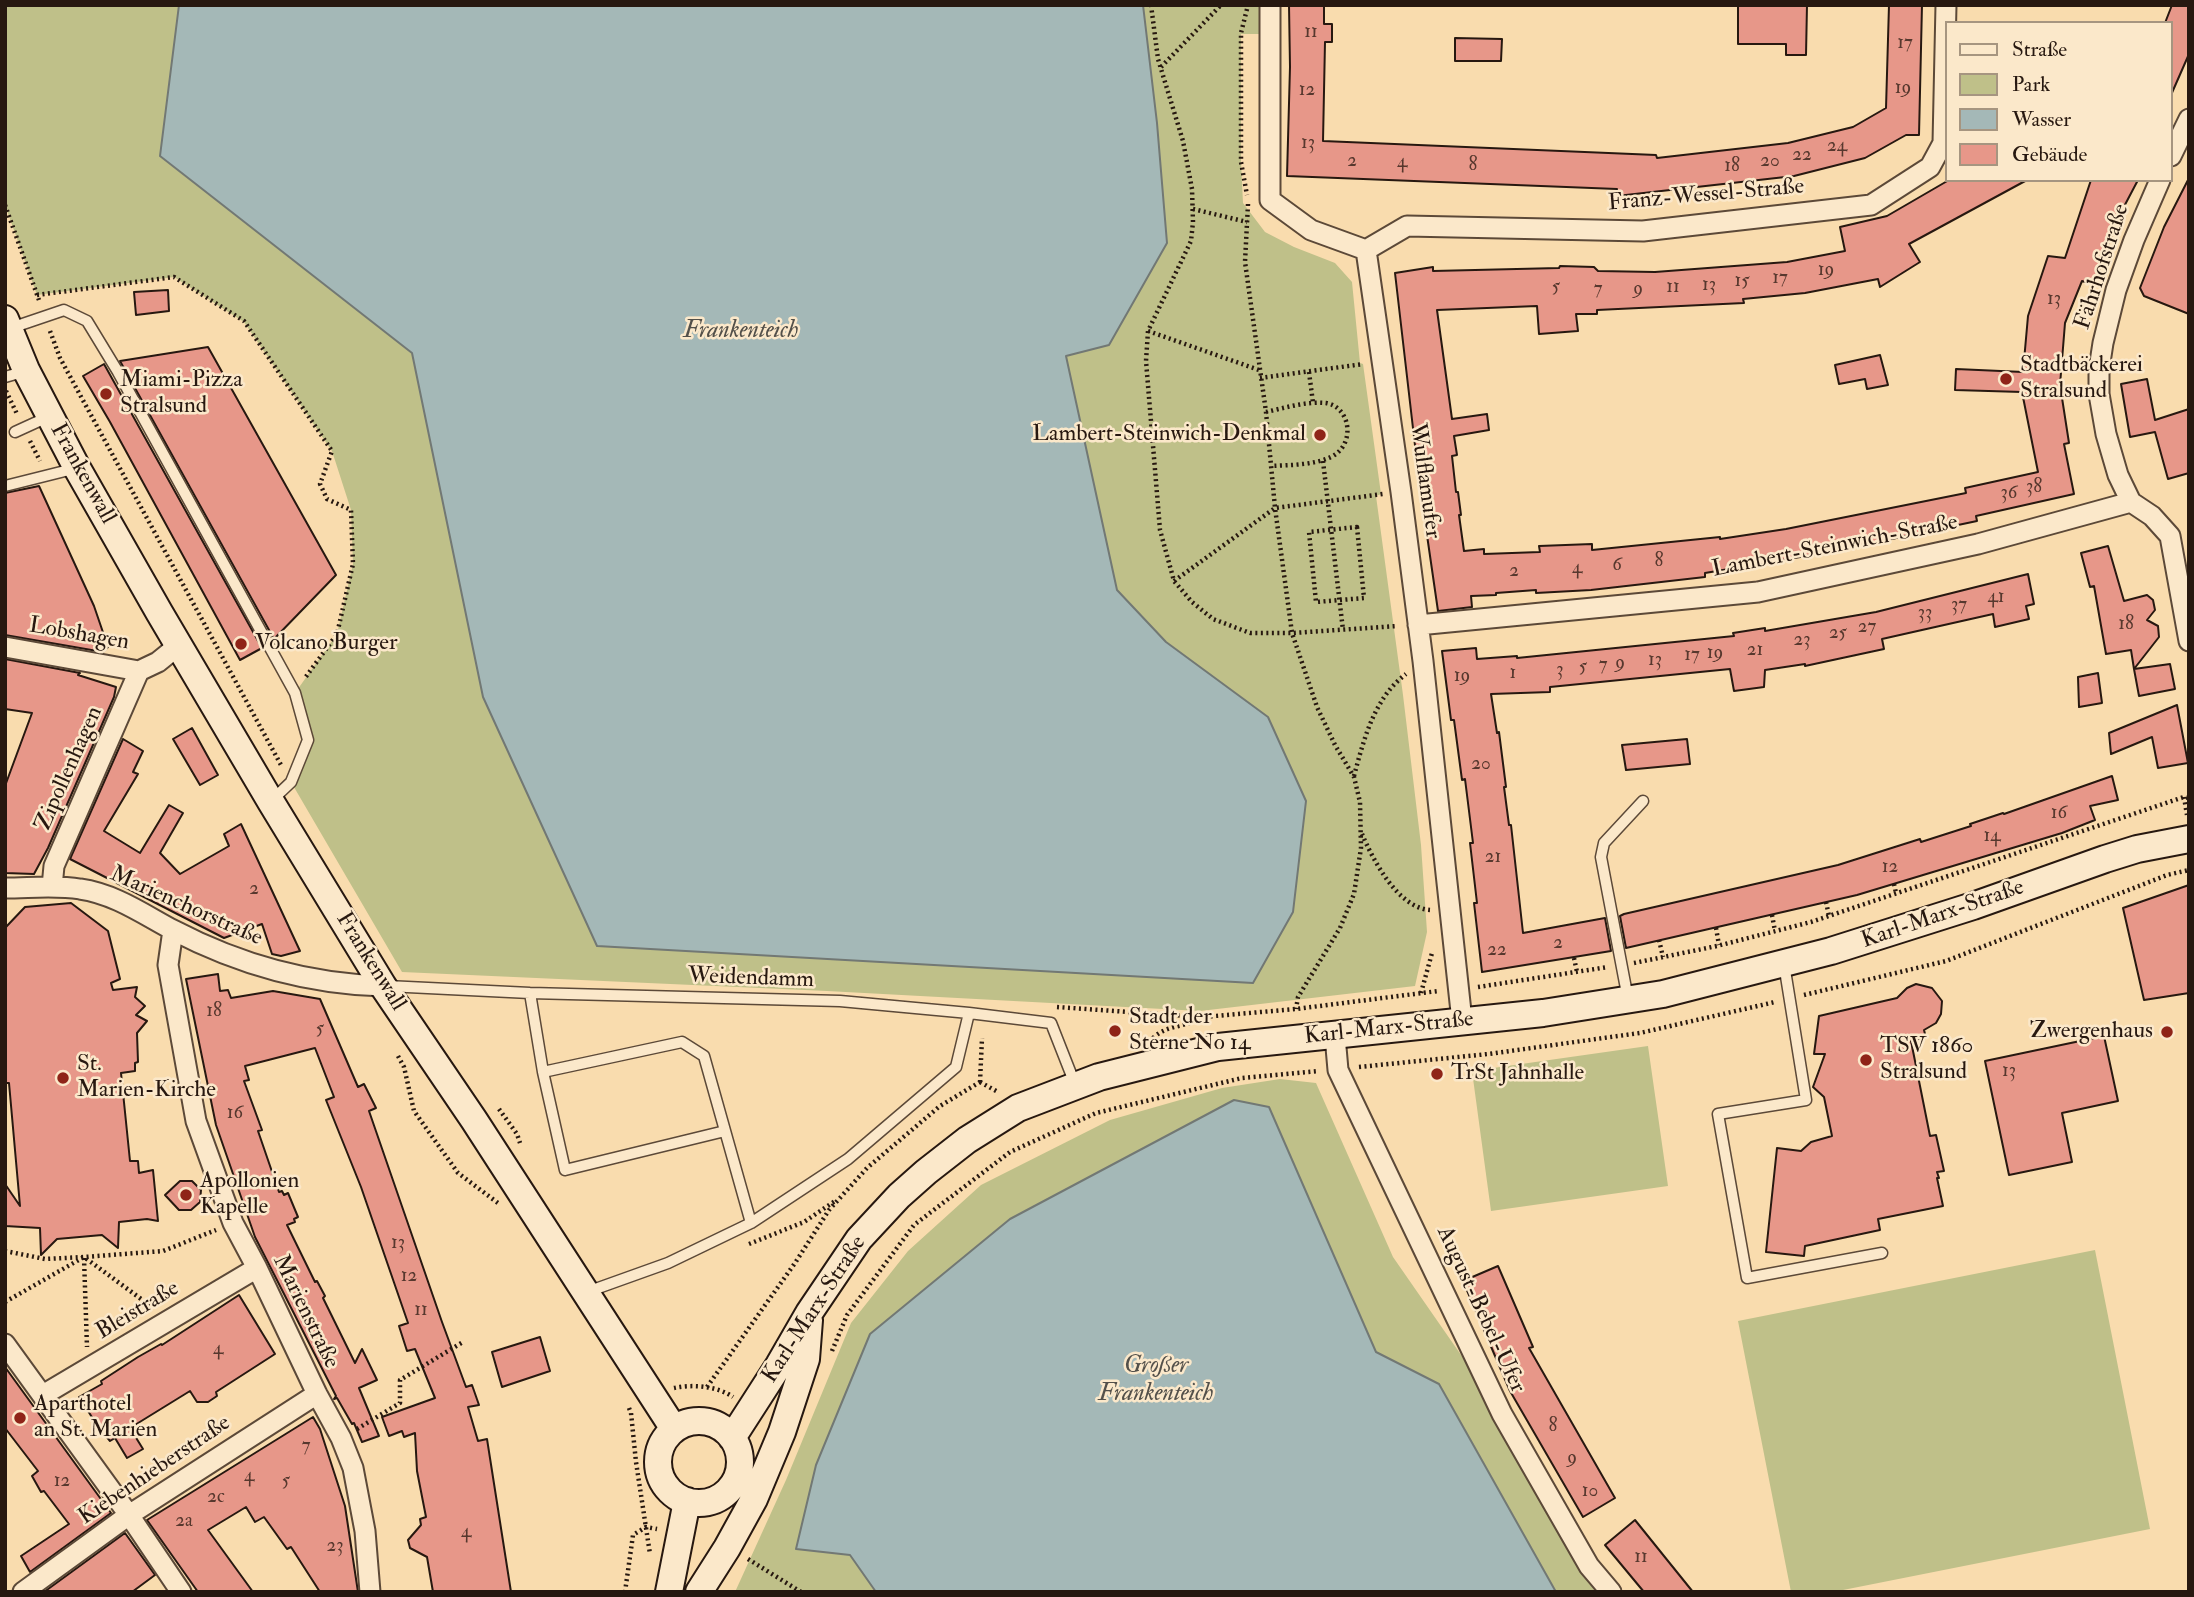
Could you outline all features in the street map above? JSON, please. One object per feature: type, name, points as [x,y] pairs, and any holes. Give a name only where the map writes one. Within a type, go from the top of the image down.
[{"type":"main road","name":"Frankenwall","points":[[7,324],[16,374],[50,416],[77,468],[271,802],[383,986],[674,1429]]},
{"type":"main road","name":"Karl-Marx-Straße","points":[[732,1438],[779,1366],[809,1313],[859,1239],[899,1196],[926,1172],[967,1140],[1018,1108],[1075,1085],[1218,1047],[1543,1013],[1663,994],[1784,964],[1881,936],[2137,849],[2189,839]]},
{"type":"main road","points":[[699,1592],[754,1499],[782,1432],[806,1359],[809,1313]]},
{"type":"main road","points":[[698,1421],[711,1423],[732,1438],[740,1465],[736,1479],[728,1491],[716,1500],[687,1502],[666,1487],[658,1463],[665,1438],[674,1429],[698,1421]]},
{"type":"main road","points":[[669,1592],[687,1502]]},
{"type":"street","points":[[1270,5],[1270,200],[1311,230],[1366,250]]},
{"type":"street","points":[[1945,5],[1945,142]]},
{"type":"street","points":[[2173,150],[2181,126]]},
{"type":"street","name":"Franz-Wessel-Straße","points":[[1366,250],[1407,226],[1643,231],[1871,205],[1930,167],[1945,142]]},
{"type":"street","name":"Fährhofstraße","points":[[2159,182],[2116,290],[2099,369],[2099,394],[2106,434],[2118,475],[2131,502],[2152,516],[2170,536],[2189,641]]},
{"type":"street","name":"Wulflamufer","points":[[1366,250],[1423,661],[1462,1021]]},
{"type":"street","name":"Lambert-Steinwich-Straße","points":[[1418,625],[1758,592],[1978,544],[2131,502]]},
{"type":"street","name":"Lobshagen","points":[[5,647],[139,671],[158,662],[179,645]]},
{"type":"street","name":"Zipollenhagen","points":[[52,887],[54,866],[139,671]]},
{"type":"street","name":"Marienchorstraße","points":[[5,888],[82,889],[130,905],[173,930],[240,961],[288,974],[383,986]]},
{"type":"street","name":"Marienstraße","points":[[173,930],[168,965],[196,1121],[233,1223],[341,1438],[353,1468],[365,1531],[370,1592]]},
{"type":"street","name":"August-Bebel-Ufer","points":[[1335,1036],[1338,1070],[1502,1414],[1589,1566],[1611,1592]]},
{"type":"street","name":"Bleistraße","points":[[43,1395],[257,1268]]},
{"type":"street","points":[[5,1344],[181,1592]]},
{"type":"street","name":"Kiebenhieberstraße","points":[[23,1592],[129,1516],[317,1394]]},
{"type":"lane","points":[[7,324],[64,310],[88,321],[295,693],[308,740],[291,782],[271,802]]},
{"type":"lane","points":[[15,432],[50,416]]},
{"type":"lane","points":[[5,486],[77,468]]},
{"type":"lane","points":[[1628,1000],[1601,857],[1604,843],[1643,801]]},
{"type":"lane","points":[[1784,964],[1806,1100],[1718,1114],[1747,1278],[1882,1253]]},
{"type":"lane","name":"Weidendamm","points":[[383,986],[530,993],[840,1001],[1051,1023],[1075,1085]]},
{"type":"lane","points":[[530,993],[543,1072],[565,1170],[725,1131]]},
{"type":"lane","points":[[587,1293],[668,1263],[751,1223],[849,1159],[957,1067],[969,1013]]},
{"type":"lane","points":[[543,1072],[682,1042],[704,1056],[751,1223]]},
{"type":"path","points":[[1151,5],[1160,67],[1183,141],[1192,189],[1191,241],[1148,331],[1146,361],[1160,530],[1174,581],[1192,603],[1213,619],[1250,633],[1418,625]]},
{"type":"path","points":[[1160,67],[1221,5]]},
{"type":"path","points":[[1247,5],[1241,33],[1241,162],[1248,202],[1245,262],[1292,633],[1317,707],[1354,777],[1360,803],[1361,848],[1354,894],[1340,928],[1307,979],[1298,997],[1296,1009]]},
{"type":"path","points":[[1248,202],[1255,210]]},
{"type":"path","points":[[5,205],[61,358],[291,782]]},
{"type":"path","points":[[1192,209],[1247,222]]},
{"type":"path","points":[[37,295],[174,277],[244,321],[332,451],[320,484],[327,499],[351,510],[353,564],[337,634],[295,693]]},
{"type":"path","points":[[1148,331],[1259,370]]},
{"type":"path","points":[[1260,378],[1382,361]]},
{"type":"path","points":[[1309,372],[1313,403]]},
{"type":"path","points":[[1266,412],[1313,403],[1329,404],[1337,408],[1345,418],[1348,433],[1345,447],[1323,461],[1272,466]]},
{"type":"path","points":[[1323,461],[1343,630]]},
{"type":"path","points":[[1174,581],[1275,508],[1401,492]]},
{"type":"path","points":[[1357,527],[1364,597],[1339,600],[1316,602],[1309,532],[1357,527]]},
{"type":"path","points":[[1354,777],[1378,704],[1397,681],[1423,661]]},
{"type":"path","points":[[1203,1017],[1458,990],[1620,966],[1719,945],[1829,916],[2186,797],[2189,827]]},
{"type":"path","points":[[1360,830],[1393,888],[1420,909],[1438,910]]},
{"type":"path","points":[[1894,884],[1896,893]]},
{"type":"path","points":[[1826,902],[1829,916]]},
{"type":"path","points":[[1772,915],[1775,931]]},
{"type":"path","points":[[1716,928],[1719,945]]},
{"type":"path","points":[[1659,940],[1664,957]]},
{"type":"path","points":[[1574,958],[1577,972]]},
{"type":"path","points":[[677,1387],[707,1387],[829,1210],[860,1175],[940,1106],[980,1082],[983,1014]]},
{"type":"path","points":[[398,1056],[404,1067],[415,1111],[458,1173],[498,1203],[505,1214]]},
{"type":"path","points":[[828,1361],[847,1315],[914,1225],[1010,1152],[1096,1113],[1242,1078],[1302,1073]]},
{"type":"path","points":[[493,1100],[517,1134],[522,1146]]},
{"type":"path","points":[[5,1251],[45,1259],[163,1251],[233,1223]]},
{"type":"path","points":[[5,1302],[84,1257]]},
{"type":"path","points":[[84,1257],[170,1320]]},
{"type":"path","points":[[84,1257],[88,1369]]},
{"type":"path","points":[[341,1438],[400,1403],[400,1380],[463,1342]]},
{"type":"path","points":[[625,1592],[633,1535],[646,1527],[631,1413],[627,1404]]},
{"type":"path","points":[[739,1553],[800,1592]]},
{"type":"green space","points":[[5,5],[179,5],[160,156],[412,353],[483,697],[1267,717],[1166,642],[1117,590],[1066,355],[1167,243],[1143,5],[1263,5],[1262,34],[1241,34],[1243,203],[1265,232],[1335,263],[1352,282],[1360,363],[1363,364],[1381,494],[1376,496],[1421,845],[1427,932],[1415,986],[1200,1011],[402,972],[291,782],[308,740],[295,693],[337,634],[353,564],[351,510],[332,451],[244,322],[174,277],[37,295],[5,205]]},
{"type":"green space","points":[[1648,1046],[1668,1186],[1491,1211],[1472,1071]]},
{"type":"green space","points":[[1280,1079],[1316,1083],[1393,1257],[1502,1414],[1611,1592],[1556,1592],[1439,1384],[1376,1352],[1269,1107],[797,1549],[851,1554],[876,1592],[735,1592],[786,1480],[851,1323],[908,1251],[981,1185],[1110,1120],[1222,1088]]},
{"type":"green space","points":[[2095,1250],[2150,1529],[1833,1592],[1791,1592],[1738,1321]]},
{"type":"water","name":"Frankenteich","points":[[179,5],[1143,5],[1167,243],[1109,345],[1066,356],[1117,590],[1166,642],[1268,717],[1306,801],[1293,912],[1253,983],[597,946],[483,697],[412,353],[160,156]]},
{"type":"water","name":"Großer Frankenteich","points":[[1234,1100],[1269,1107],[1376,1352],[1439,1384],[1556,1592],[876,1592],[850,1555],[796,1549],[816,1465],[870,1334],[1010,1219]]},
{"type":"building","points":[[1289,5],[1324,5],[1324,24],[1332,24],[1332,42],[1325,42],[1323,141],[1656,155],[1657,158],[1788,143],[1853,127],[1886,108],[1889,5],[1922,5],[1919,135],[1906,135],[1865,158],[1794,176],[1617,196],[1617,189],[1287,176]]},
{"type":"building","points":[[1738,5],[1807,5],[1806,55],[1786,55],[1786,44],[1738,44]]},
{"type":"building","points":[[2172,5],[2189,5],[2189,54],[2173,90],[2173,21],[2166,21]]},
{"type":"building","points":[[1455,38],[1502,39],[1501,61],[1455,61]]},
{"type":"building","points":[[2189,178],[2189,314],[2144,296],[2140,288],[2164,227]]},
{"type":"building","points":[[1946,182],[2023,182],[1909,244],[1920,262],[1880,287],[1878,279],[1805,293],[1743,299],[1744,303],[1597,310],[1597,314],[1576,314],[1578,331],[1539,334],[1537,306],[1437,310],[1452,419],[1487,414],[1489,430],[1454,436],[1457,455],[1452,456],[1464,551],[1484,549],[1484,554],[1540,552],[1539,546],[1592,544],[1592,550],[1720,539],[1786,529],[1966,493],[1965,488],[2038,472],[2022,392],[1955,390],[1956,369],[2023,372],[2028,316],[2048,256],[2065,258],[2090,182],[2137,182],[2118,218],[2094,285],[2082,281],[2065,323],[2060,385],[2069,443],[2064,444],[2074,494],[1976,516],[1977,521],[1830,552],[1705,573],[1705,577],[1591,590],[1536,593],[1536,590],[1471,596],[1472,607],[1438,611],[1419,480],[1395,273],[1433,267],[1433,271],[1560,266],[1594,267],[1598,271],[1655,272],[1787,262],[1845,251],[1840,227],[1887,216]]},
{"type":"building","points":[[168,290],[169,311],[136,315],[134,292]]},
{"type":"building","points":[[208,347],[336,575],[274,639],[120,361]]},
{"type":"building","points":[[1880,355],[1888,385],[1867,389],[1865,379],[1839,384],[1835,365]]},
{"type":"building","points":[[104,364],[262,648],[240,660],[83,376]]},
{"type":"building","points":[[2147,379],[2155,420],[2189,409],[2189,473],[2168,479],[2155,432],[2130,437],[2121,384]]},
{"type":"building","points":[[39,486],[94,606],[108,647],[103,652],[5,635],[5,493]]},
{"type":"building","points":[[2108,546],[2124,601],[2147,595],[2153,600],[2155,610],[2147,620],[2158,626],[2159,637],[2134,669],[2131,650],[2106,654],[2094,586],[2090,587],[2081,553]]},
{"type":"building","points":[[2028,574],[2034,604],[2026,606],[2029,619],[1995,627],[1993,614],[1882,639],[1884,649],[1805,666],[1765,670],[1764,687],[1734,691],[1730,669],[1550,687],[1550,692],[1491,694],[1497,733],[1499,732],[1523,933],[1605,918],[1611,951],[1482,972],[1474,903],[1477,903],[1470,843],[1473,843],[1465,779],[1462,780],[1454,720],[1451,720],[1442,651],[1476,648],[1477,659],[1517,658],[1734,636],[1733,633],[1765,628],[1765,631],[1876,612]]},
{"type":"building","points":[[5,659],[80,673],[78,675],[116,687],[48,848],[34,874],[5,873],[5,786],[32,713],[5,709]]},
{"type":"building","points":[[2170,664],[2175,689],[2139,696],[2134,669]]},
{"type":"building","points":[[2098,673],[2102,703],[2079,707],[2078,677]]},
{"type":"building","points":[[2177,705],[2188,763],[2158,768],[2152,737],[2111,754],[2109,733]]},
{"type":"building","points":[[192,728],[218,775],[200,785],[173,739]]},
{"type":"building","points":[[123,739],[143,751],[133,772],[138,774],[104,831],[140,853],[169,805],[183,813],[160,853],[180,874],[229,846],[224,834],[241,824],[300,951],[281,956],[272,954],[262,924],[224,938],[70,859]]},
{"type":"building","points":[[1687,739],[1690,764],[1626,770],[1622,745]]},
{"type":"building","points":[[2112,776],[2118,800],[2090,806],[2095,820],[2062,833],[1857,895],[1626,948],[1620,916],[1624,914],[1838,865],[1920,839],[1921,842]]},
{"type":"building","points":[[2189,885],[2189,993],[2144,1000],[2123,908]]},
{"type":"building","name":"St. Marien-Kirche","points":[[71,903],[108,931],[120,979],[111,983],[113,990],[137,987],[135,997],[145,1006],[136,1015],[147,1021],[137,1033],[138,1062],[135,1063],[135,1071],[121,1073],[130,1161],[138,1161],[139,1173],[153,1170],[158,1221],[147,1219],[119,1222],[118,1248],[102,1235],[57,1239],[41,1255],[40,1228],[5,1226],[5,1184],[20,1206],[9,1083],[5,1083],[5,928],[25,907]]},
{"type":"building","points":[[218,974],[220,991],[228,990],[231,998],[273,991],[320,999],[358,1087],[364,1084],[376,1108],[369,1111],[442,1322],[466,1387],[472,1385],[479,1405],[468,1407],[478,1441],[487,1439],[511,1592],[433,1592],[427,1557],[410,1548],[408,1540],[421,1525],[420,1519],[426,1517],[417,1471],[415,1433],[404,1437],[402,1431],[389,1436],[382,1417],[435,1398],[415,1349],[407,1351],[399,1326],[408,1323],[361,1187],[326,1100],[334,1097],[315,1048],[245,1066],[249,1080],[244,1081],[262,1130],[258,1131],[279,1192],[282,1191],[284,1195],[288,1193],[298,1217],[294,1219],[295,1222],[287,1225],[315,1282],[317,1281],[325,1296],[323,1298],[355,1363],[362,1349],[377,1380],[359,1388],[379,1436],[362,1442],[354,1423],[352,1424],[337,1398],[334,1399],[336,1396],[255,1237],[216,1125],[186,979]]},
{"type":"building","points":[[1916,984],[1932,988],[1942,1001],[1941,1014],[1936,1023],[1924,1030],[1926,1038],[1911,1041],[1930,1136],[1936,1135],[1944,1171],[1937,1172],[1943,1206],[1878,1219],[1880,1230],[1805,1246],[1804,1256],[1766,1252],[1777,1148],[1801,1151],[1811,1142],[1832,1136],[1824,1097],[1813,1087],[1825,1054],[1814,1054],[1819,1016],[1897,998],[1907,988]]},
{"type":"building","points":[[2104,1036],[2118,1101],[2062,1113],[2072,1162],[2009,1175],[1985,1061]]},
{"type":"building","name":"Apollonien Kapelle","points":[[180,1181],[192,1181],[201,1190],[200,1202],[191,1210],[179,1210],[165,1195]]},
{"type":"building","points":[[1498,1266],[1533,1347],[1529,1348],[1615,1498],[1583,1517],[1510,1391],[1463,1281]]},
{"type":"building","points":[[239,1295],[275,1354],[216,1392],[217,1396],[208,1402],[197,1402],[190,1391],[130,1428],[143,1449],[127,1458],[115,1438],[110,1441],[97,1425],[79,1397]]},
{"type":"building","points":[[540,1337],[550,1371],[502,1387],[492,1352]]},
{"type":"building","points":[[5,1367],[111,1513],[30,1572],[21,1556],[69,1524],[44,1491],[41,1492],[32,1476],[38,1471],[5,1428]]},
{"type":"building","points":[[313,1417],[320,1429],[345,1506],[358,1592],[320,1592],[291,1547],[287,1549],[264,1517],[255,1522],[246,1507],[208,1530],[253,1592],[198,1592],[147,1520]]},
{"type":"building","points":[[1635,1520],[1693,1592],[1644,1592],[1605,1545]]},
{"type":"building","points":[[125,1533],[155,1575],[132,1592],[44,1592]]},
{"type":"place","name":"Stadtbäckerei Stralsund","points":[[2006,379]]},
{"type":"place","name":"Miami-Pizza Stralsund","points":[[106,394]]},
{"type":"place","name":"Lambert-Steinwich-Denkmal","points":[[1320,435]]},
{"type":"place","name":"Volcano Burger","points":[[241,644]]},
{"type":"place","name":"Stadt der Sterne No 14","points":[[1115,1031]]},
{"type":"place","name":"Zwergenhaus","points":[[2167,1032]]},
{"type":"place","name":"TSV 1860 Stralsund","points":[[1866,1060]]},
{"type":"place","name":"TrSt Jahnhalle","points":[[1437,1074]]},
{"type":"place","name":"St. Marien-Kirche","points":[[63,1078]]},
{"type":"place","name":"Apollonien Kapelle","points":[[186,1195]]},
{"type":"place","name":"Aparthotel an St. Marien","points":[[20,1418]]}]
